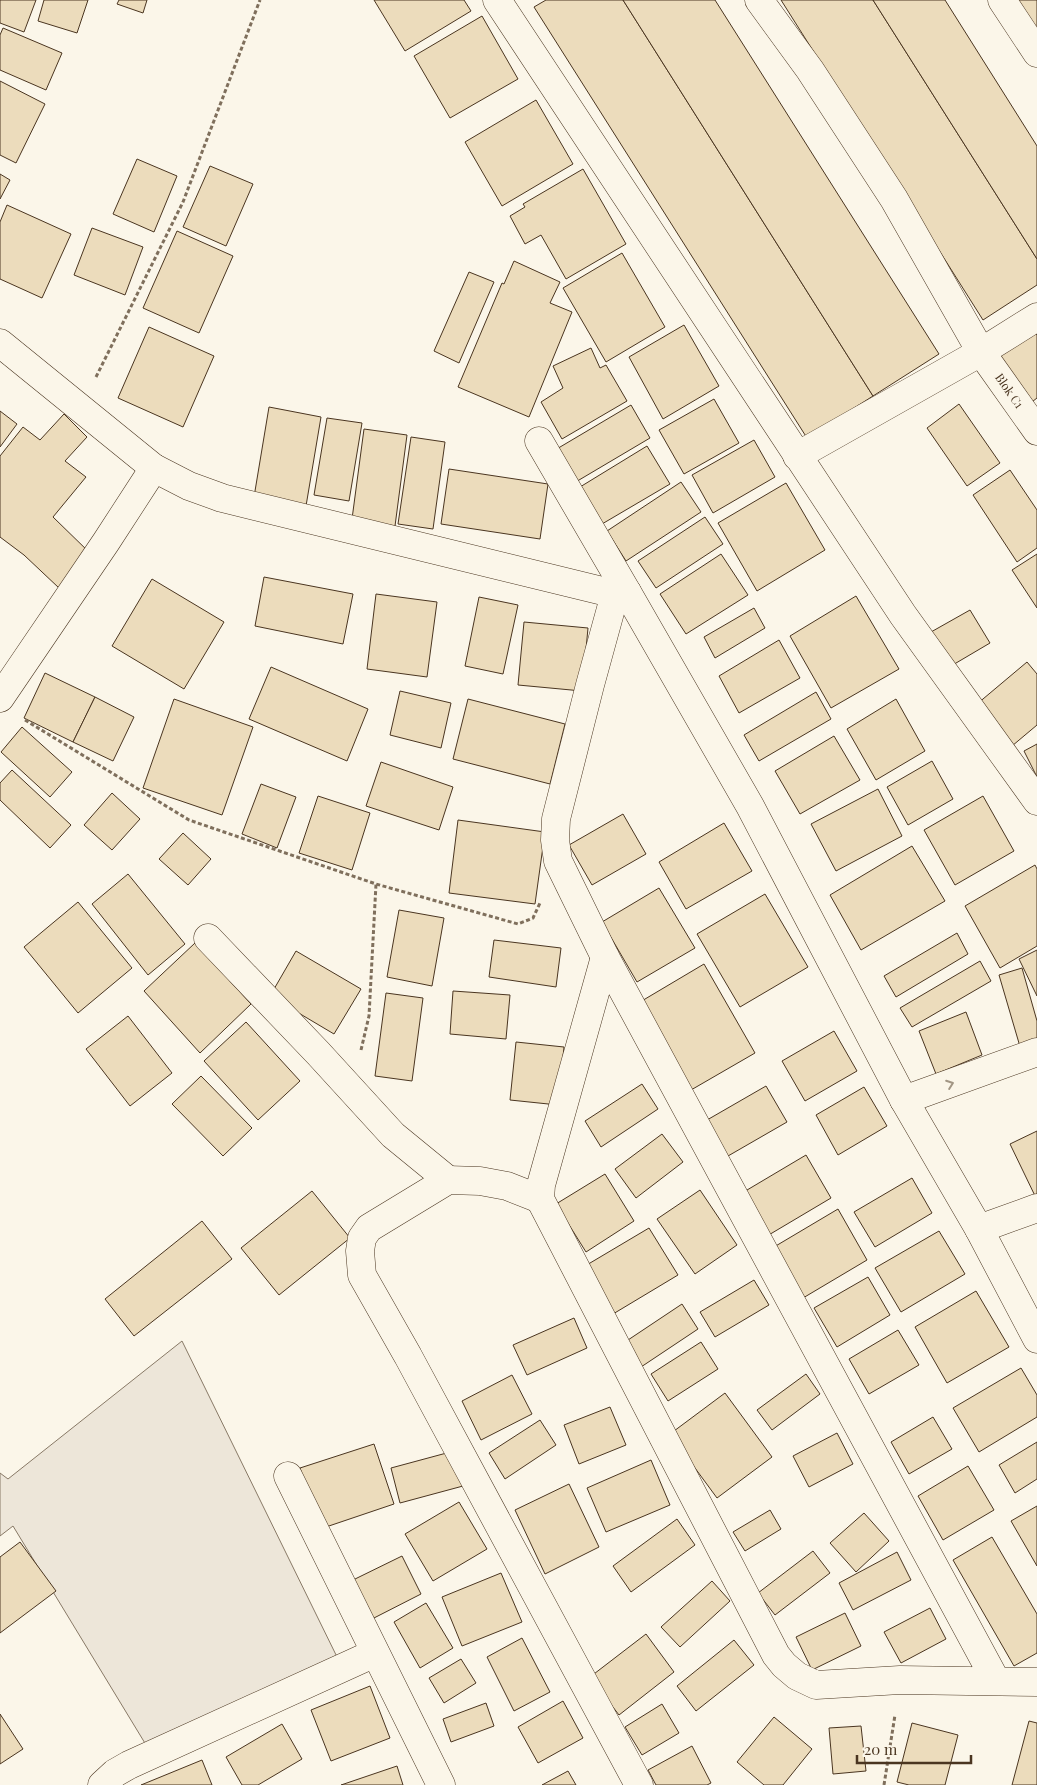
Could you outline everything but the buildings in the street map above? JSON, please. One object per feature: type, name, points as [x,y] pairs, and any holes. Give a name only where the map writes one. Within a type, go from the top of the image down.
[{"type":"street","points":[[497,0],[903,615],[1037,801]]},
{"type":"street","name":"Blok C1","points":[[759,0],[810,70],[894,199],[981,352],[1037,431]]},
{"type":"street","points":[[1002,0],[1037,53]]},
{"type":"street","points":[[797,456],[981,352],[1037,317]]},
{"type":"street","points":[[0,342],[154,468],[189,486],[222,498],[621,593]]},
{"type":"street","points":[[539,441],[621,593],[750,806],[904,1100],[979,1229],[1037,1339]]},
{"type":"street","points":[[0,698],[154,468]]},
{"type":"street","points":[[621,593],[590,685],[556,819],[555,840],[558,861],[605,956],[996,1681]]},
{"type":"street","points":[[208,938],[318,1052],[392,1135],[448,1180]]},
{"type":"street","points":[[605,956],[541,1185],[540,1199],[776,1655],[797,1676],[816,1685],[900,1680],[1037,1682]]},
{"type":"street","points":[[904,1100],[1037,1052]]},
{"type":"street","points":[[540,1199],[507,1186],[480,1181],[448,1180],[369,1228],[362,1238],[360,1251],[362,1276],[408,1356],[639,1785]]},
{"type":"street","points":[[979,1229],[1037,1208]]},
{"type":"street","points":[[288,1476],[441,1785]]},
{"type":"street","points":[[102,1785],[115,1773],[129,1765],[375,1652]]},
{"type":"path","points":[[81,408],[183,202],[260,0]]},
{"type":"path","points":[[22,718],[189,820],[376,884],[518,924],[533,918],[558,861]]},
{"type":"path","points":[[360,1053],[369,1016],[376,884]]},
{"type":"path","points":[[884,1785],[900,1680]]},
{"type":"shaded area","points":[[182,1341],[340,1663],[154,1758],[13,1526],[0,1536],[0,1473],[8,1479]]}]
